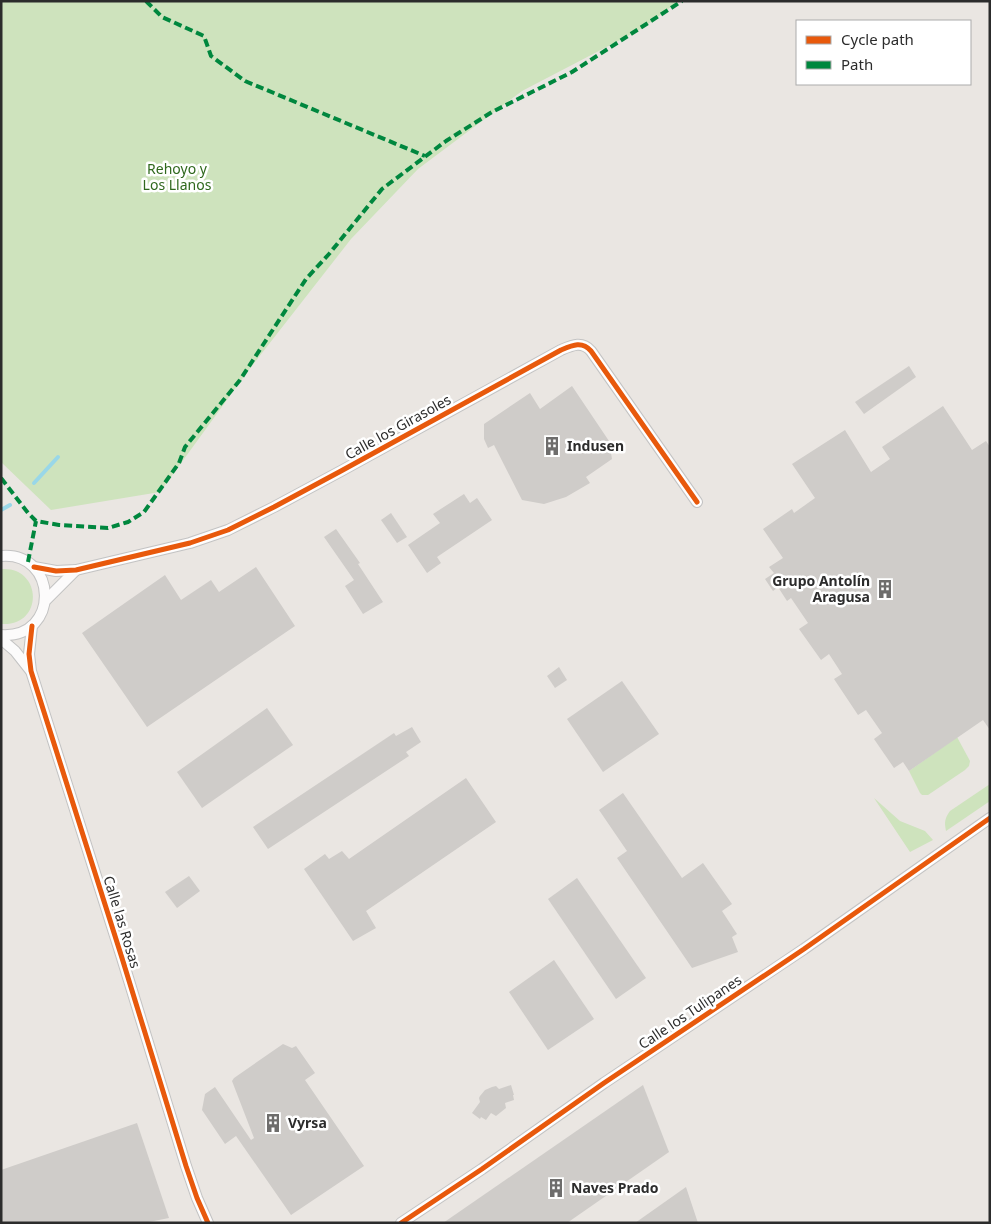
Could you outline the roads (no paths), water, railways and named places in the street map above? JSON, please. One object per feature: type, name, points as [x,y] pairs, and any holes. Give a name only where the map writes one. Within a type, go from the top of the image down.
[{"type":"street","name":"Calle los Girasoles","points":[[1,556],[16,557],[34,567],[56,571],[76,570],[190,544],[228,530],[274,507],[554,353],[576,344],[587,347],[592,351],[697,502]]},
{"type":"street","points":[[1,637],[22,633],[39,619],[44,610],[46,600],[45,588],[41,577],[34,567]]},
{"type":"street","points":[[46,600],[76,570]]},
{"type":"street","name":"Calle las Rosas","points":[[32,626],[29,654],[30,671],[186,1166],[208,1223]]},
{"type":"street","name":"Calle las Rosas","points":[[1,637],[15,651],[30,671]]},
{"type":"street","name":"Calle los Tulipanes","points":[[401,1223],[482,1169],[604,1083],[804,949],[990,818]]},
{"type":"waterway","points":[[34,483],[58,457]]},
{"type":"waterway","points":[[1,510],[10,505]]},
{"type":"place","name":"Indusen","points":[[552,446]]},
{"type":"place","name":"Grupo Antolín Aragusa","points":[[885,589]]},
{"type":"place","name":"Vyrsa","points":[[273,1123]]},
{"type":"place","name":"Naves Prado","points":[[556,1188]]},
{"type":"park label","name":"Rehoyo y Los Llanos","points":[[177,177]]}]
